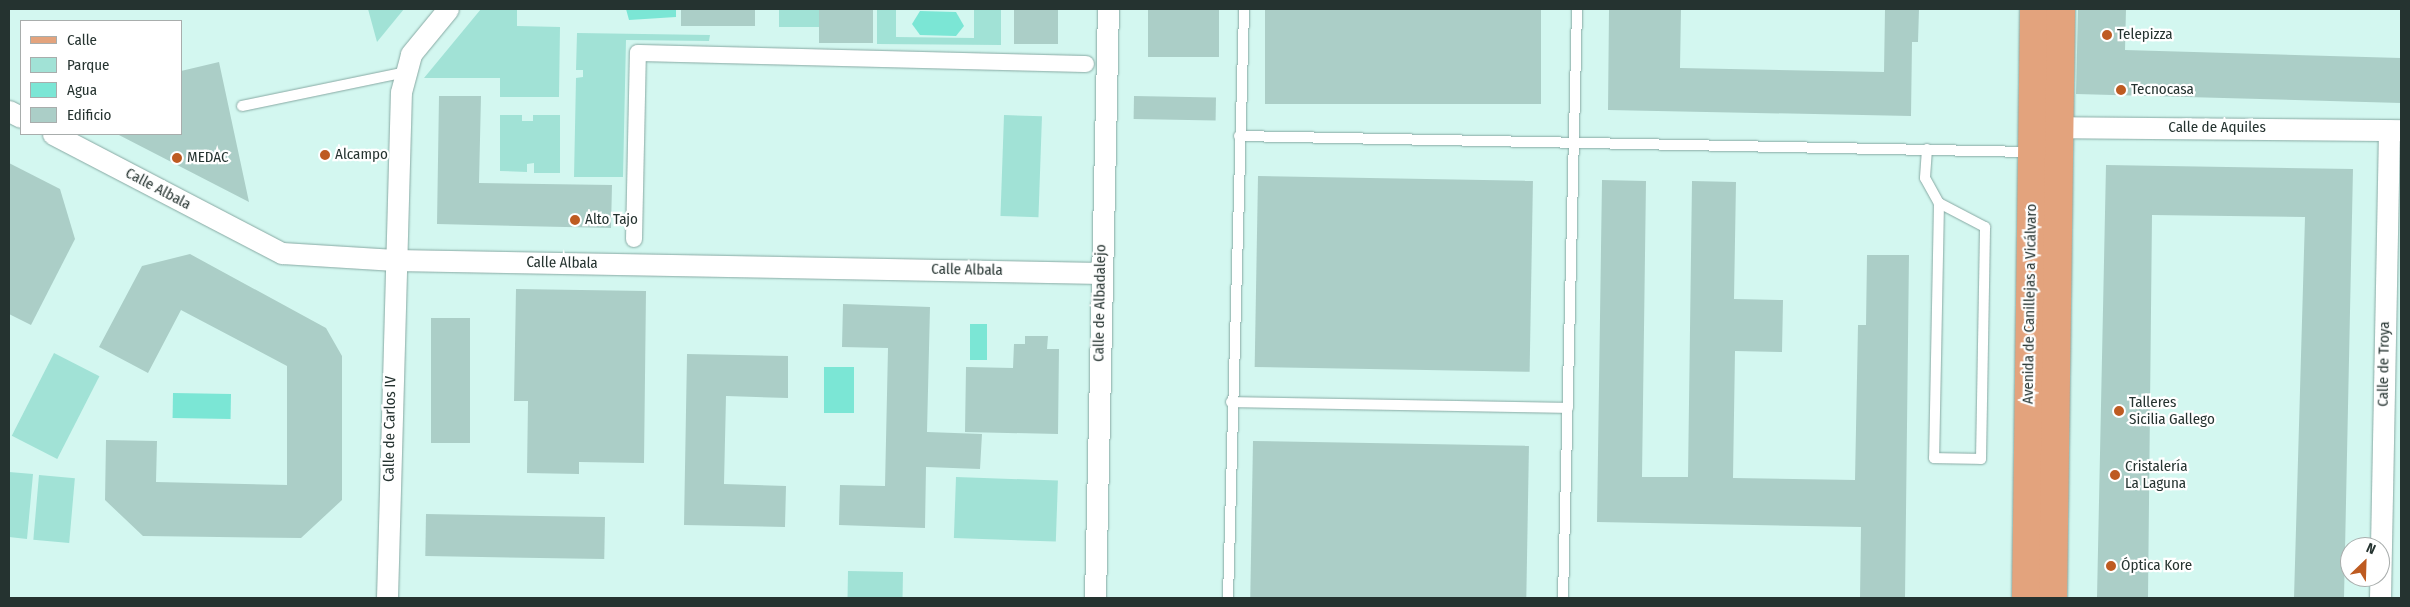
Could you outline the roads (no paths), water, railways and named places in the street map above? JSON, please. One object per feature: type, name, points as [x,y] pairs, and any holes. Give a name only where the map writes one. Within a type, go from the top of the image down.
[{"type":"main road","name":"Avenida de Canillejas a Vicálvaro","points":[[2034,9],[2046,144],[2053,598]]},
{"type":"main road","name":"Avenida de Canillejas a Vicálvaro","points":[[2026,598],[2046,144],[2061,9]]},
{"type":"street","name":"Calle de Carlos IV","points":[[387,598],[401,92],[411,54],[448,9]]},
{"type":"street","name":"Calle de Albadalejo","points":[[1095,598],[1108,9]]},
{"type":"street","points":[[634,239],[638,52],[1086,64]]},
{"type":"street","name":"Calle de Aquiles","points":[[2046,144],[2395,130]]},
{"type":"street","name":"Calle de Troya","points":[[2380,598],[2395,130]]},
{"type":"street","name":"Calle Albala","points":[[55,135],[282,254],[395,260],[1101,272]]},
{"type":"lane","points":[[1228,598],[1231,402],[1244,9]]},
{"type":"lane","points":[[1563,598],[1577,9]]},
{"type":"lane","points":[[242,106],[406,72]]},
{"type":"lane","points":[[1239,136],[1574,144],[1927,149],[2046,144]]},
{"type":"lane","points":[[1927,149],[1925,178],[1939,204],[1934,458],[1981,459],[1985,227],[1939,204]]},
{"type":"lane","points":[[1231,402],[1568,408]]},
{"type":"water","points":[[626,9],[676,9],[676,17],[629,20]]},
{"type":"water","points":[[920,11],[956,12],[964,26],[956,36],[920,35],[912,24]]},
{"type":"water","points":[[970,324],[987,324],[987,360],[970,360]]},
{"type":"water","points":[[824,367],[854,367],[854,413],[824,413]]},
{"type":"water","points":[[173,393],[231,394],[231,419],[173,418]]},
{"type":"place","name":"Telepizza","points":[[2107,35]]},
{"type":"place","name":"Tecnocasa","points":[[2121,90]]},
{"type":"place","name":"Alcampo","points":[[325,155]]},
{"type":"place","name":"MEDAC","points":[[177,158]]},
{"type":"place","name":"Alto Tajo","points":[[575,220]]},
{"type":"place","name":"Talleres Sicilia Gallego","points":[[2119,411]]},
{"type":"place","name":"Cristalería La Laguna","points":[[2115,475]]},
{"type":"place","name":"Óptica Kore","points":[[2111,566]]}]
